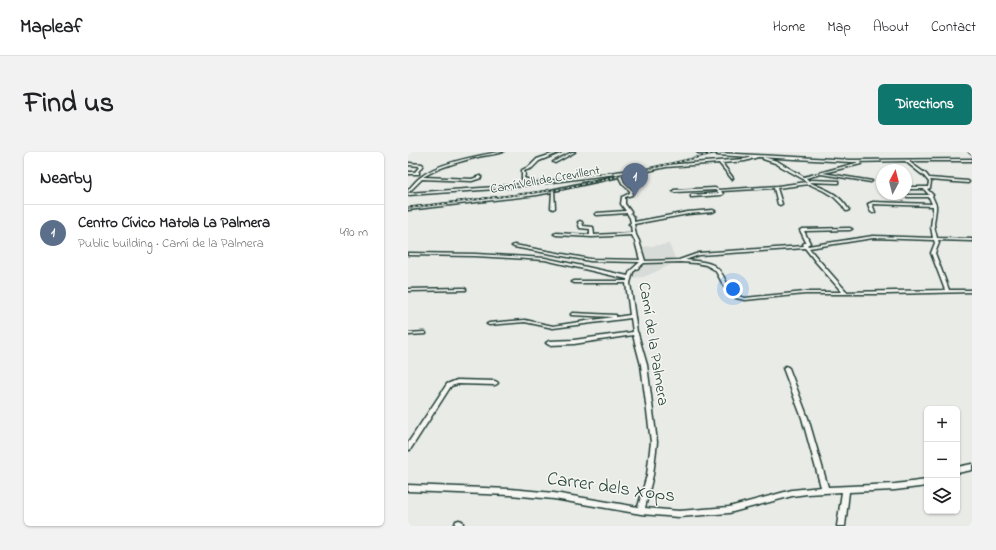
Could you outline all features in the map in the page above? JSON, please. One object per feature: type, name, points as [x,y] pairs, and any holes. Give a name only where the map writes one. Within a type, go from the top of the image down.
[{"type":"street","points":[[408,193],[422,178],[429,174],[457,163],[502,152]]},
{"type":"street","points":[[535,183],[523,178],[523,171],[532,167],[538,160],[560,152]]},
{"type":"street","points":[[554,162],[574,152]]},
{"type":"street","points":[[698,152],[758,156],[776,162],[804,178],[808,182],[832,193],[842,201],[848,210]]},
{"type":"street","name":"Camí Vell de Crevillent","points":[[408,209],[553,191],[671,165],[748,160],[758,156],[867,161],[972,160]]},
{"type":"street","points":[[804,178],[867,161]]},
{"type":"street","points":[[906,161],[930,182],[929,188],[925,189],[931,195],[930,196],[936,210],[933,221],[933,234],[937,243],[933,253],[947,291]]},
{"type":"street","points":[[720,162],[732,178]]},
{"type":"street","points":[[408,164],[422,165],[416,173],[418,173]]},
{"type":"street","points":[[408,193],[481,189],[633,170]]},
{"type":"street","points":[[408,173],[429,174]]},
{"type":"street","points":[[821,173],[834,177],[871,181]]},
{"type":"street","name":"Camí de la Palmera","points":[[620,176],[623,182],[632,191],[631,194],[622,199],[623,204],[632,218],[631,224],[633,234],[637,241],[643,262],[631,272],[629,280],[636,333],[644,364],[654,442],[650,475],[641,511]]},
{"type":"street","points":[[422,178],[472,180],[480,177]]},
{"type":"street","points":[[928,179],[968,182]]},
{"type":"street","points":[[674,191],[715,189],[719,191],[775,187],[808,182],[837,182]]},
{"type":"street","points":[[775,187],[780,204]]},
{"type":"street","points":[[912,188],[927,188]]},
{"type":"street","points":[[553,191],[553,208]]},
{"type":"street","points":[[692,196],[721,194],[719,191]]},
{"type":"street","points":[[912,196],[930,196]]},
{"type":"street","points":[[873,212],[870,203],[934,205]]},
{"type":"street","points":[[631,224],[688,213],[713,211]]},
{"type":"street","points":[[597,214],[629,212]]},
{"type":"street","points":[[580,222],[581,227],[592,228],[592,236]]},
{"type":"street","points":[[805,247],[808,240],[802,229],[850,229]]},
{"type":"street","points":[[556,234],[592,236],[633,234]]},
{"type":"street","points":[[679,260],[699,254],[805,247],[873,237],[972,240]]},
{"type":"street","points":[[514,246],[590,260],[643,262],[679,260],[710,265],[732,295],[738,299],[745,300],[805,293],[887,293],[972,290]]},
{"type":"street","points":[[805,247],[814,259],[845,292]]},
{"type":"street","points":[[408,254],[475,255],[545,259],[629,280]]},
{"type":"street","points":[[574,282],[629,280]]},
{"type":"street","points":[[408,290],[464,289]]},
{"type":"street","points":[[572,314],[625,317]]},
{"type":"street","points":[[489,324],[525,320],[553,327],[633,316]]},
{"type":"street","points":[[408,334],[424,333]]},
{"type":"street","points":[[549,343],[574,342],[636,333]]},
{"type":"street","points":[[786,368],[805,418],[825,490]]},
{"type":"street","points":[[408,448],[449,385],[457,382],[495,383]]},
{"type":"street","points":[[960,469],[972,467]]},
{"type":"street","name":"Carrer dels Xops","points":[[408,488],[510,492],[554,496],[641,511],[679,514],[729,510],[751,506],[792,494],[825,490],[900,487],[924,483]]},
{"type":"street","points":[[841,526],[846,489]]},
{"type":"shaded area","points":[[669,244],[677,262],[644,277],[632,278],[634,272],[645,261],[642,247]]},
{"type":"railway","points":[[408,208],[562,189],[720,152]]},
{"type":"place","name":"Centro Cívico Matola La Palmera","points":[[635,196]]}]
